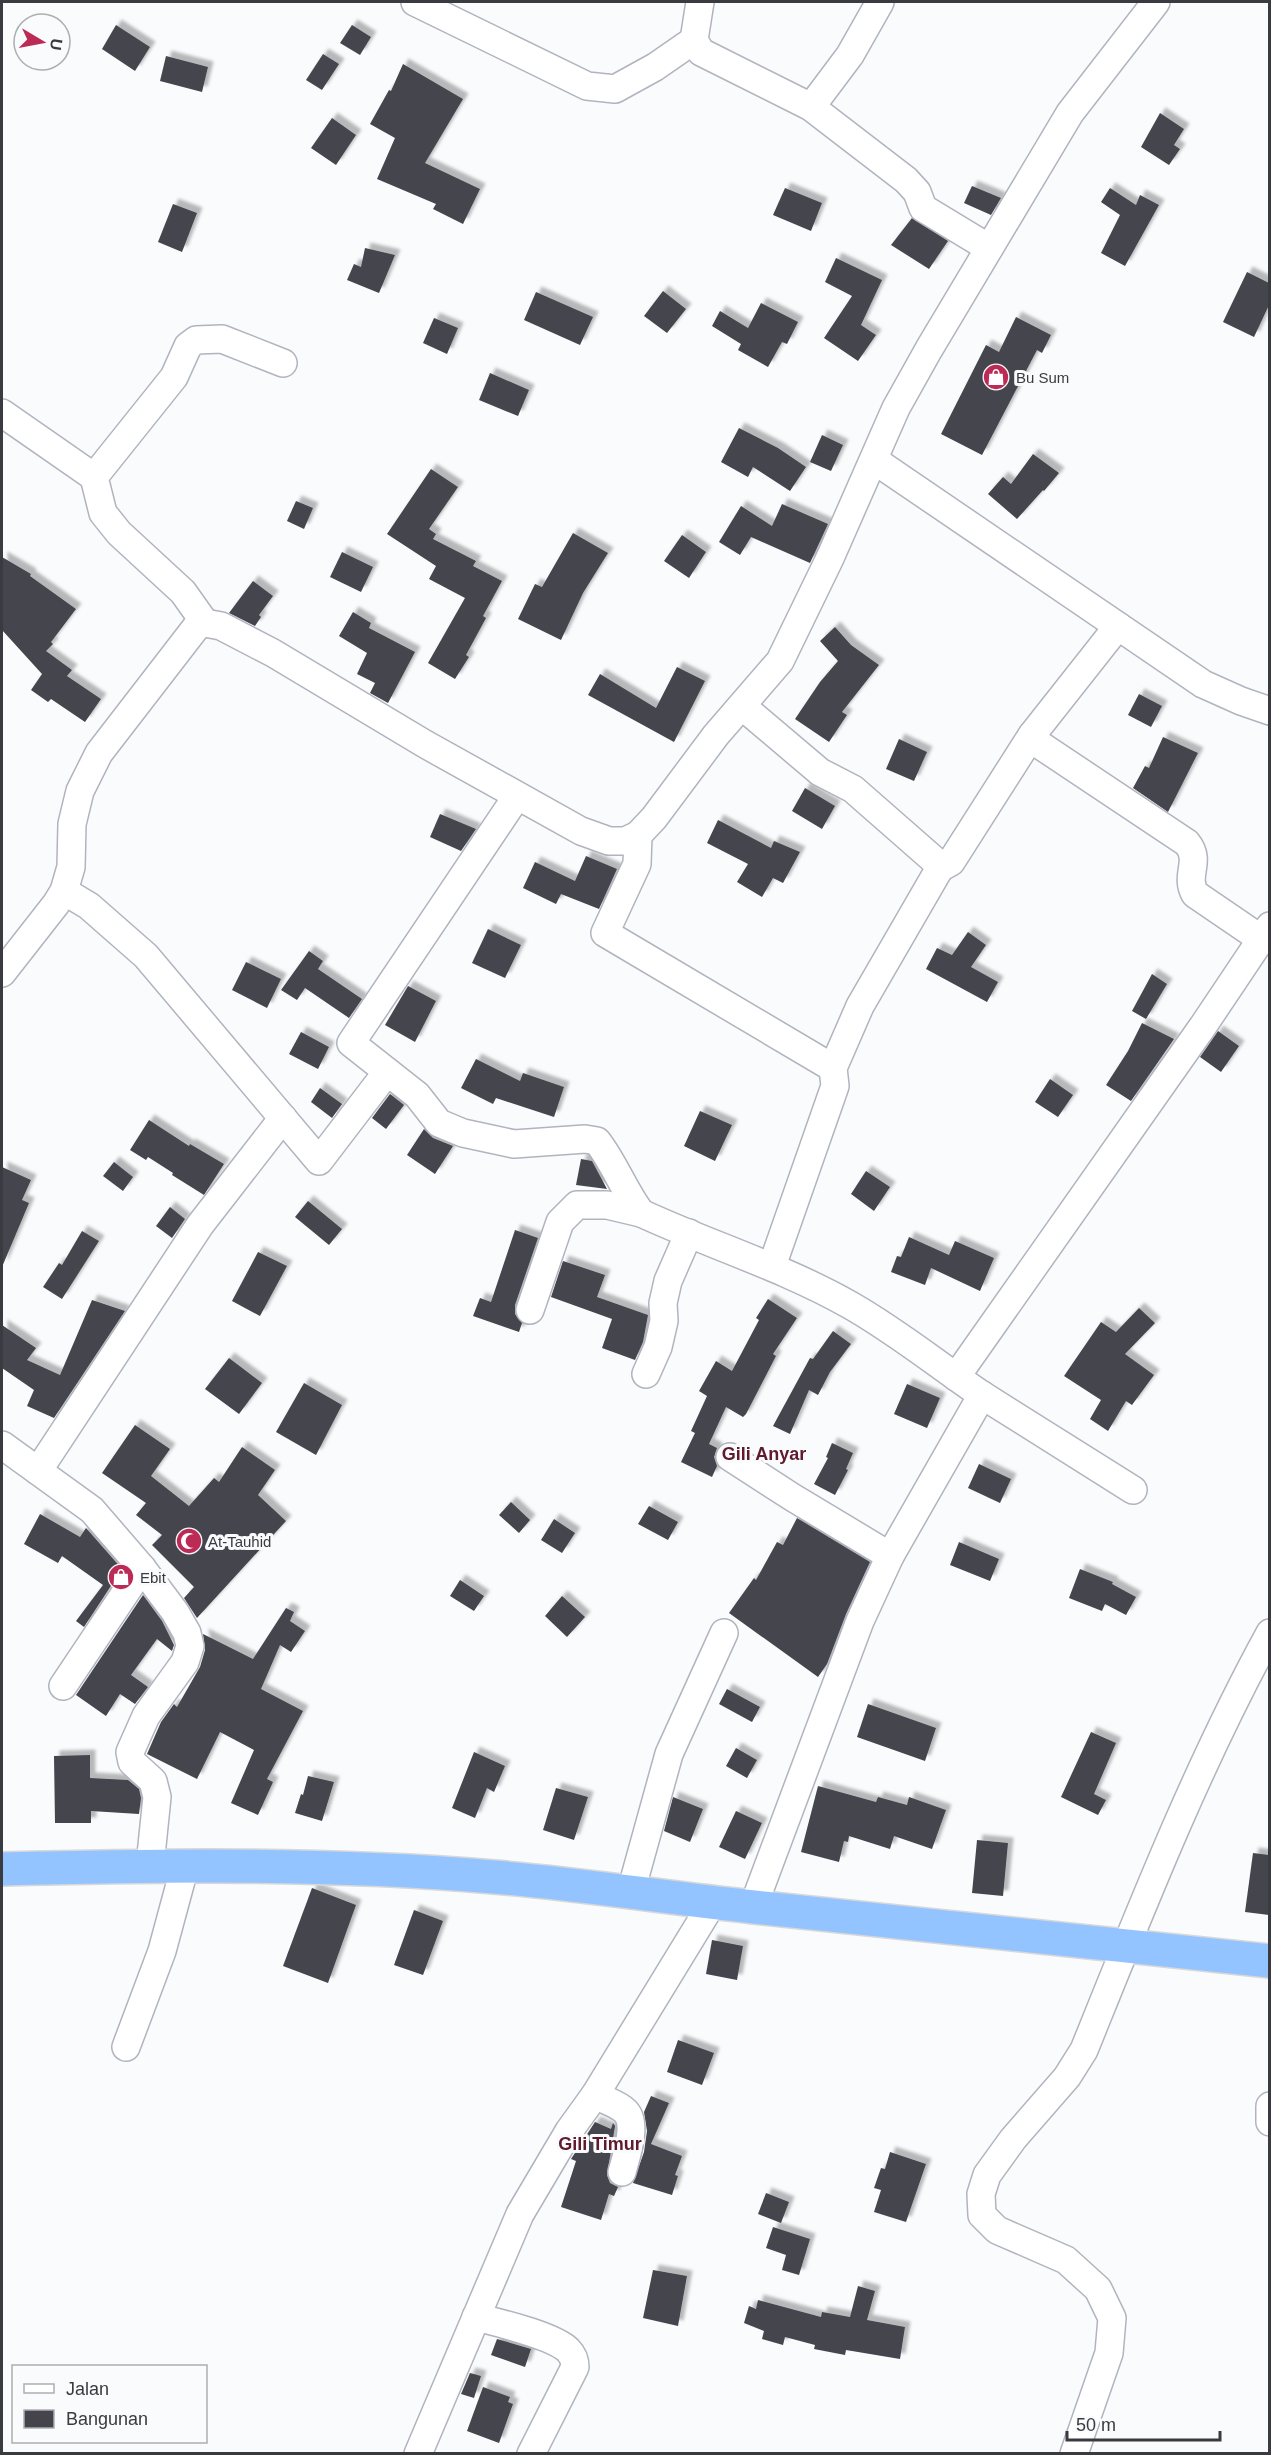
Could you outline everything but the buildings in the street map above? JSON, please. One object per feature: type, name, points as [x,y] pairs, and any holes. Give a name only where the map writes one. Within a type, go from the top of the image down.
[{"type":"highway","points":[[2,1869],[150,1865],[493,1877],[631,1891],[753,1907],[1269,1961]]},
{"type":"street","points":[[416,2],[587,86],[615,89],[633,81],[694,40]]},
{"type":"street","points":[[700,2],[694,40],[701,52],[811,106],[906,180],[917,192],[923,208],[988,248]]},
{"type":"street","points":[[811,106],[850,55],[880,2]]},
{"type":"street","points":[[2,973],[64,891],[71,867],[72,824],[80,791],[99,753],[197,626],[205,624],[221,626],[273,653],[425,744],[581,831],[609,841],[625,841],[638,835],[654,818],[716,735],[780,661],[896,408],[988,248],[1070,113],[1156,2]]},
{"type":"street","points":[[94,477],[174,377],[188,346],[196,339],[222,339],[283,363]]},
{"type":"street","points":[[2,413],[94,477],[103,513],[119,533],[183,592],[205,624]]},
{"type":"street","points":[[874,460],[1203,684],[1269,711]]},
{"type":"street","points":[[772,1266],[835,1086],[833,1068],[860,1006],[941,866],[951,862],[1032,735],[1118,626]]},
{"type":"street","points":[[742,706],[820,772],[853,789],[941,866]]},
{"type":"street","points":[[956,1377],[1196,1036],[1265,932],[1195,894],[1190,885],[1194,855],[1187,843],[1040,745],[1032,735]]},
{"type":"street","points":[[517,796],[351,1042],[417,1095],[439,1123],[463,1132],[514,1144],[585,1139],[597,1141],[619,1172],[632,1201],[641,1213]]},
{"type":"street","points":[[638,835],[637,864],[605,933],[833,1068]]},
{"type":"street","points":[[64,891],[89,906],[146,956],[319,1161],[387,1072]]},
{"type":"street","points":[[38,1471],[200,1225],[283,1118]]},
{"type":"street","points":[[530,1310],[560,1222],[577,1205],[607,1205],[641,1213],[772,1266],[849,1304],[895,1333],[982,1395],[1133,1490]]},
{"type":"street","points":[[646,1374],[658,1347],[664,1321],[663,1304],[668,1281],[688,1233]]},
{"type":"street","points":[[753,1907],[852,1643],[890,1556],[982,1395]]},
{"type":"street","points":[[2,1445],[92,1510],[142,1568],[175,1612],[187,1633],[190,1646],[185,1662],[146,1716],[130,1752],[132,1762],[153,1781],[157,1797],[150,1865]]},
{"type":"street","points":[[730,1457],[890,1556]]},
{"type":"street","points":[[63,1686],[142,1568]]},
{"type":"street","points":[[631,1891],[669,1754],[724,1633]]},
{"type":"street","points":[[1074,2454],[1109,2353],[1112,2318],[1098,2289],[1066,2260],[997,2230],[982,2215],[981,2194],[987,2175],[1013,2139],[1067,2077],[1084,2050],[1173,1834],[1269,1633]]},
{"type":"street","points":[[126,2047],[162,1951],[185,1866]]},
{"type":"street","points":[[418,2454],[520,2214],[569,2131],[595,2095],[713,1902]]},
{"type":"street","points":[[595,2095],[626,2112],[631,2121],[631,2136],[622,2172]]},
{"type":"street","points":[[1269,2106],[1269,2122]]},
{"type":"street","points":[[476,2317],[528,2331],[568,2350],[574,2359],[575,2367],[531,2454]]},
{"type":"place","name":"Bu Sum","points":[[996,377]]},
{"type":"place","name":"At-Tauhid","points":[[189,1541]]},
{"type":"place","name":"Ebit","points":[[121,1577]]},
{"type":"district","name":"Gili Anyar","points":[[764,1454]]},
{"type":"district","name":"Gili Timur","points":[[600,2144]]}]
